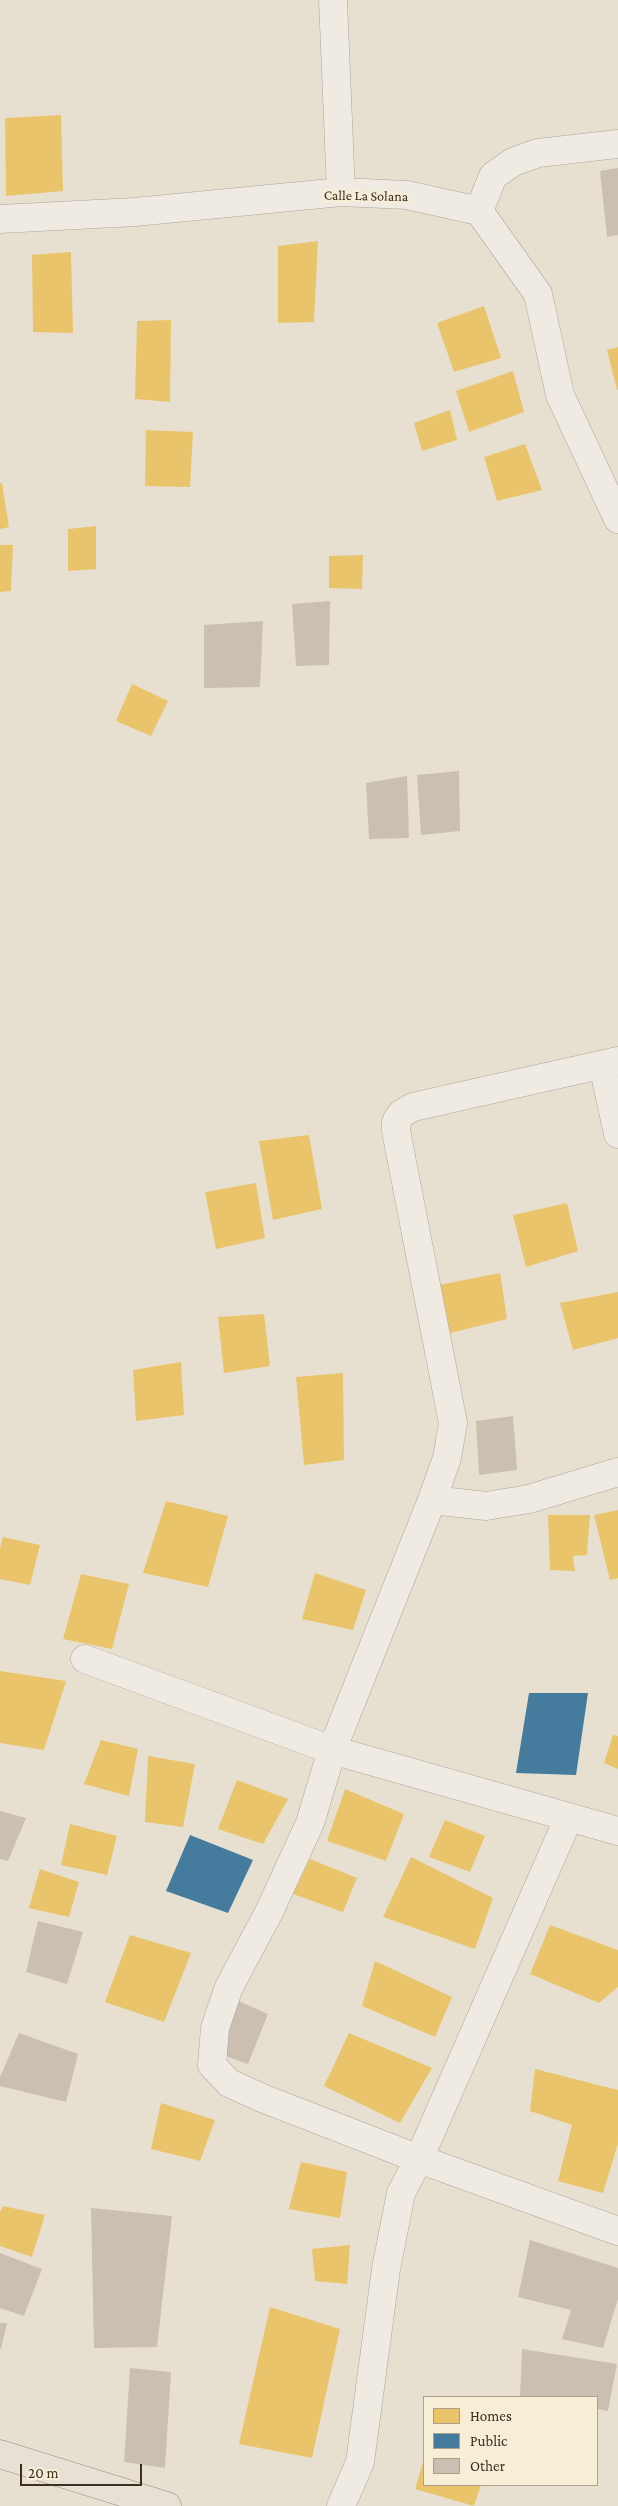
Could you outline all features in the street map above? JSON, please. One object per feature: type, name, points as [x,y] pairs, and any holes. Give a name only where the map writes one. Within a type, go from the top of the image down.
[{"type":"main road","points":[[0,2454],[167,2506]]},
{"type":"street","points":[[333,0],[341,192]]},
{"type":"street","points":[[618,144],[538,153],[513,162],[493,176],[479,211],[538,294],[560,395],[618,519]]},
{"type":"street","name":"Calle La Solana","points":[[0,219],[135,212],[341,192],[407,195],[479,211]]},
{"type":"street","points":[[618,1134],[611,1063],[413,1107],[401,1114],[396,1122],[396,1131],[452,1424],[447,1458],[332,1750],[310,1823],[269,1912],[229,1987],[215,2028],[212,2064],[230,2083],[238,2087],[419,2159],[618,2231]]},
{"type":"street","points":[[432,1500],[486,1506],[529,1499],[618,1472]]},
{"type":"street","points":[[86,1659],[332,1750],[618,1831]]},
{"type":"street","points":[[341,2506],[360,2462],[386,2269],[401,2193],[419,2159],[569,1817]]},
{"type":"building: Homes","points":[[61,115],[63,191],[6,196],[5,118]]},
{"type":"building: Homes","points":[[318,241],[314,322],[278,323],[278,246]]},
{"type":"building: Homes","points":[[71,252],[73,333],[33,332],[32,255]]},
{"type":"building: Homes","points":[[484,306],[501,358],[454,372],[437,323]]},
{"type":"building: Homes","points":[[171,320],[170,402],[135,399],[137,321]]},
{"type":"building: Homes","points":[[618,347],[618,390],[617,390],[607,350]]},
{"type":"building: Homes","points":[[513,371],[524,412],[469,432],[456,391]]},
{"type":"building: Homes","points":[[450,410],[457,440],[422,451],[414,423]]},
{"type":"building: Homes","points":[[146,430],[193,432],[190,487],[145,486]]},
{"type":"building: Homes","points":[[525,444],[542,490],[497,501],[484,457]]},
{"type":"building: Homes","points":[[0,483],[2,483],[9,527],[0,529]]},
{"type":"building: Homes","points":[[96,526],[96,569],[68,571],[68,529]]},
{"type":"building: Homes","points":[[0,545],[13,545],[11,591],[0,592]]},
{"type":"building: Homes","points":[[363,555],[362,589],[329,588],[329,556]]},
{"type":"building: Homes","points":[[132,684],[168,701],[151,736],[116,721]]},
{"type":"building: Homes","points":[[309,1135],[322,1209],[273,1220],[259,1141]]},
{"type":"building: Homes","points":[[256,1183],[265,1238],[216,1249],[205,1192]]},
{"type":"building: Homes","points":[[567,1203],[578,1251],[526,1267],[513,1215]]},
{"type":"building: Homes","points":[[500,1273],[507,1319],[450,1333],[439,1285]]},
{"type":"building: Homes","points":[[618,1292],[618,1338],[573,1350],[560,1303]]},
{"type":"building: Homes","points":[[264,1314],[270,1366],[224,1373],[218,1317]]},
{"type":"building: Homes","points":[[181,1362],[184,1415],[136,1421],[133,1370]]},
{"type":"building: Homes","points":[[343,1373],[344,1460],[304,1465],[296,1377]]},
{"type":"building: Homes","points":[[166,1501],[228,1516],[208,1587],[143,1573]]},
{"type":"building: Homes","points":[[618,1510],[618,1578],[610,1580],[594,1515]]},
{"type":"building: Homes","points":[[548,1515],[590,1515],[587,1555],[573,1556],[575,1571],[550,1570]]},
{"type":"building: Homes","points":[[3,1537],[40,1545],[30,1585],[0,1579],[0,1548]]},
{"type":"building: Homes","points":[[315,1573],[366,1590],[353,1630],[302,1619]]},
{"type":"building: Homes","points":[[81,1574],[129,1584],[112,1649],[63,1639]]},
{"type":"building: Homes","points":[[0,1671],[66,1681],[44,1750],[0,1743]]},
{"type":"building: Homes","points":[[613,1735],[618,1736],[618,1769],[604,1763]]},
{"type":"building: Homes","points":[[101,1740],[138,1749],[129,1796],[84,1784]]},
{"type":"building: Homes","points":[[148,1756],[195,1764],[183,1827],[145,1822]]},
{"type":"building: Homes","points":[[237,1780],[288,1799],[263,1844],[218,1829]]},
{"type":"building: Homes","points":[[345,1789],[404,1814],[386,1861],[327,1841]]},
{"type":"building: Homes","points":[[445,1820],[485,1836],[470,1872],[429,1857]]},
{"type":"building: Homes","points":[[70,1824],[117,1836],[107,1875],[61,1865]]},
{"type":"building: Homes","points":[[411,1857],[493,1898],[475,1949],[383,1917]]},
{"type":"building: Homes","points":[[310,1859],[357,1878],[343,1912],[293,1894]]},
{"type":"building: Homes","points":[[40,1869],[79,1882],[69,1917],[29,1908]]},
{"type":"building: Homes","points":[[550,1925],[618,1950],[618,1987],[599,2003],[530,1974]]},
{"type":"building: Homes","points":[[130,1935],[191,1953],[164,2022],[105,2002]]},
{"type":"building: Homes","points":[[375,1961],[452,1997],[435,2037],[362,2006]]},
{"type":"building: Homes","points":[[349,2033],[432,2068],[400,2123],[324,2086]]},
{"type":"building: Homes","points":[[535,2069],[618,2090],[618,2143],[603,2193],[558,2181],[572,2125],[530,2111]]},
{"type":"building: Homes","points":[[161,2103],[215,2120],[200,2161],[151,2149]]},
{"type":"building: Homes","points":[[301,2162],[347,2172],[340,2218],[289,2209]]},
{"type":"building: Homes","points":[[3,2206],[45,2215],[32,2257],[0,2246],[0,2212]]},
{"type":"building: Homes","points":[[350,2245],[347,2284],[315,2281],[312,2249]]},
{"type":"building: Homes","points":[[270,2307],[340,2329],[312,2458],[239,2444]]},
{"type":"building: Homes","points":[[423,2462],[423,2486],[481,2486],[474,2506],[415,2489]]},
{"type":"building: Public","points":[[529,1693],[588,1693],[576,1775],[516,1773]]},
{"type":"building: Public","points":[[190,1835],[253,1860],[228,1913],[166,1891]]},
{"type":"building: Other","points":[[618,168],[618,235],[607,237],[600,171]]},
{"type":"building: Other","points":[[330,601],[329,665],[296,666],[292,604]]},
{"type":"building: Other","points":[[263,621],[260,687],[204,688],[204,625]]},
{"type":"building: Other","points":[[459,771],[460,831],[421,835],[417,775]]},
{"type":"building: Other","points":[[407,776],[409,838],[369,839],[366,783]]},
{"type":"building: Other","points":[[513,1416],[517,1470],[479,1475],[476,1421]]},
{"type":"building: Other","points":[[0,1811],[26,1818],[8,1861],[0,1859]]},
{"type":"building: Other","points":[[38,1921],[83,1932],[67,1984],[26,1972]]},
{"type":"building: Other","points":[[234,1999],[268,2014],[248,2064],[214,2052]]},
{"type":"building: Other","points":[[19,2033],[78,2054],[66,2102],[0,2086],[0,2077]]},
{"type":"building: Other","points":[[91,2208],[172,2216],[157,2347],[94,2348]]},
{"type":"building: Other","points":[[530,2240],[618,2268],[618,2299],[603,2348],[562,2339],[571,2310],[518,2297]]},
{"type":"building: Other","points":[[0,2253],[42,2269],[24,2316],[0,2308]]},
{"type":"building: Other","points":[[0,2323],[7,2323],[1,2349],[0,2349]]},
{"type":"building: Other","points":[[522,2349],[617,2364],[608,2411],[598,2409],[598,2396],[520,2396]]},
{"type":"building: Other","points":[[130,2368],[171,2372],[165,2468],[124,2462]]}]
